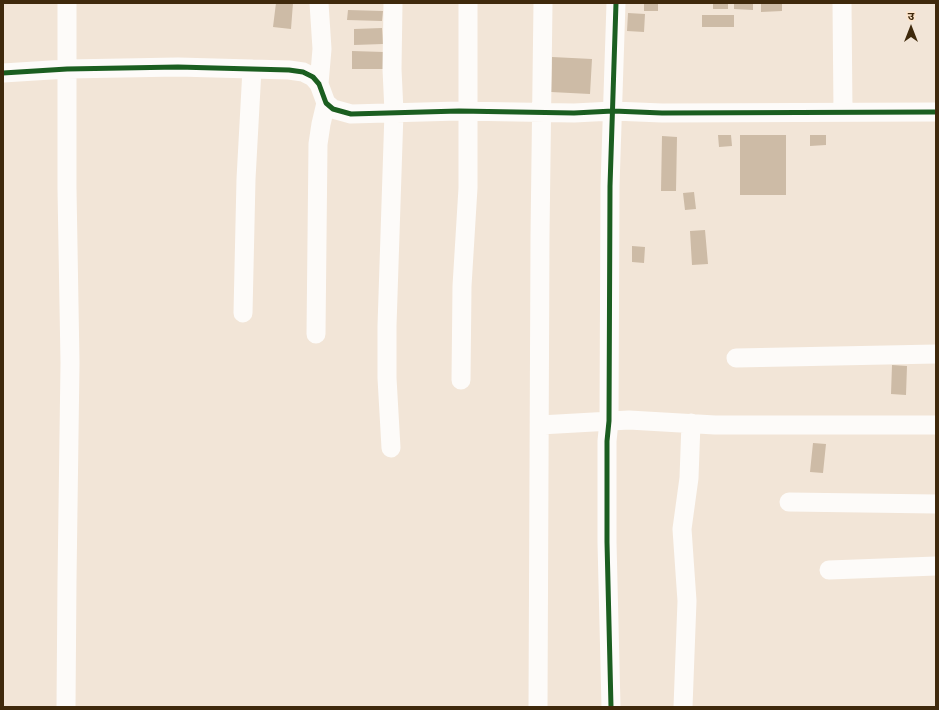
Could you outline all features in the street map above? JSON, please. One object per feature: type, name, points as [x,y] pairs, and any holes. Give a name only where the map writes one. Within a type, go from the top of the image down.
[{"type":"street","points":[[66,707],[66,580],[70,363],[66,189],[67,3]]},
{"type":"street","points":[[319,3],[322,48],[319,84]]},
{"type":"street","points":[[391,448],[387,398],[387,326],[394,112],[392,69],[393,3]]},
{"type":"street","points":[[460,380],[462,286],[468,188],[468,3]]},
{"type":"street","points":[[538,707],[540,235],[543,112],[543,3]]},
{"type":"street","points":[[611,707],[607,542],[607,441],[609,421],[610,186],[616,3]]},
{"type":"street","points":[[842,3],[843,112]]},
{"type":"street","points":[[3,73],[67,69],[178,67],[304,72],[313,77],[319,84],[326,103],[333,109],[351,114],[467,111],[613,111],[662,113],[936,112]]},
{"type":"street","points":[[243,313],[246,179],[252,69]]},
{"type":"street","points":[[316,334],[318,144],[326,103]]},
{"type":"street","points":[[736,358],[936,354]]},
{"type":"street","points":[[540,425],[642,420],[723,425],[936,425]]},
{"type":"street","points":[[683,707],[686,601],[682,530],[689,478],[691,423]]},
{"type":"street","points":[[789,502],[936,504]]},
{"type":"street","points":[[829,570],[936,566]]},
{"type":"building","points":[[276,3],[293,3],[291,29],[273,27]]},
{"type":"building","points":[[644,3],[658,3],[658,11],[644,11]]},
{"type":"building","points":[[713,3],[728,3],[728,9],[713,9]]},
{"type":"building","points":[[734,3],[753,3],[753,10],[734,9]]},
{"type":"building","points":[[761,3],[782,3],[782,11],[761,12]]},
{"type":"building","points":[[348,10],[383,11],[382,21],[347,20]]},
{"type":"building","points":[[628,13],[645,14],[644,32],[627,31]]},
{"type":"building","points":[[702,15],[734,15],[734,27],[702,27]]},
{"type":"building","points":[[382,28],[383,44],[354,45],[354,29]]},
{"type":"building","points":[[352,51],[384,52],[384,69],[352,69]]},
{"type":"building","points":[[552,57],[592,59],[590,94],[551,92]]},
{"type":"building","points":[[718,135],[731,135],[732,146],[719,147]]},
{"type":"building","points":[[740,135],[786,135],[786,195],[740,195]]},
{"type":"building","points":[[810,135],[826,135],[826,145],[810,146]]},
{"type":"building","points":[[662,136],[677,137],[676,191],[661,191]]},
{"type":"building","points":[[694,192],[696,209],[685,210],[683,193]]},
{"type":"building","points":[[705,230],[708,264],[692,265],[690,231]]},
{"type":"building","points":[[632,246],[645,247],[644,263],[632,262]]},
{"type":"building","points":[[892,365],[907,366],[906,395],[891,394]]},
{"type":"building","points":[[813,443],[826,444],[823,473],[810,472]]},
{"type":"cycle path","points":[[611,707],[607,542],[607,441],[609,421],[610,186],[616,3]]},
{"type":"cycle path","points":[[3,73],[67,69],[178,67],[289,70],[303,72],[313,77],[319,84],[326,103],[333,109],[351,114],[459,111],[574,113],[613,111],[662,113],[936,112]]}]
